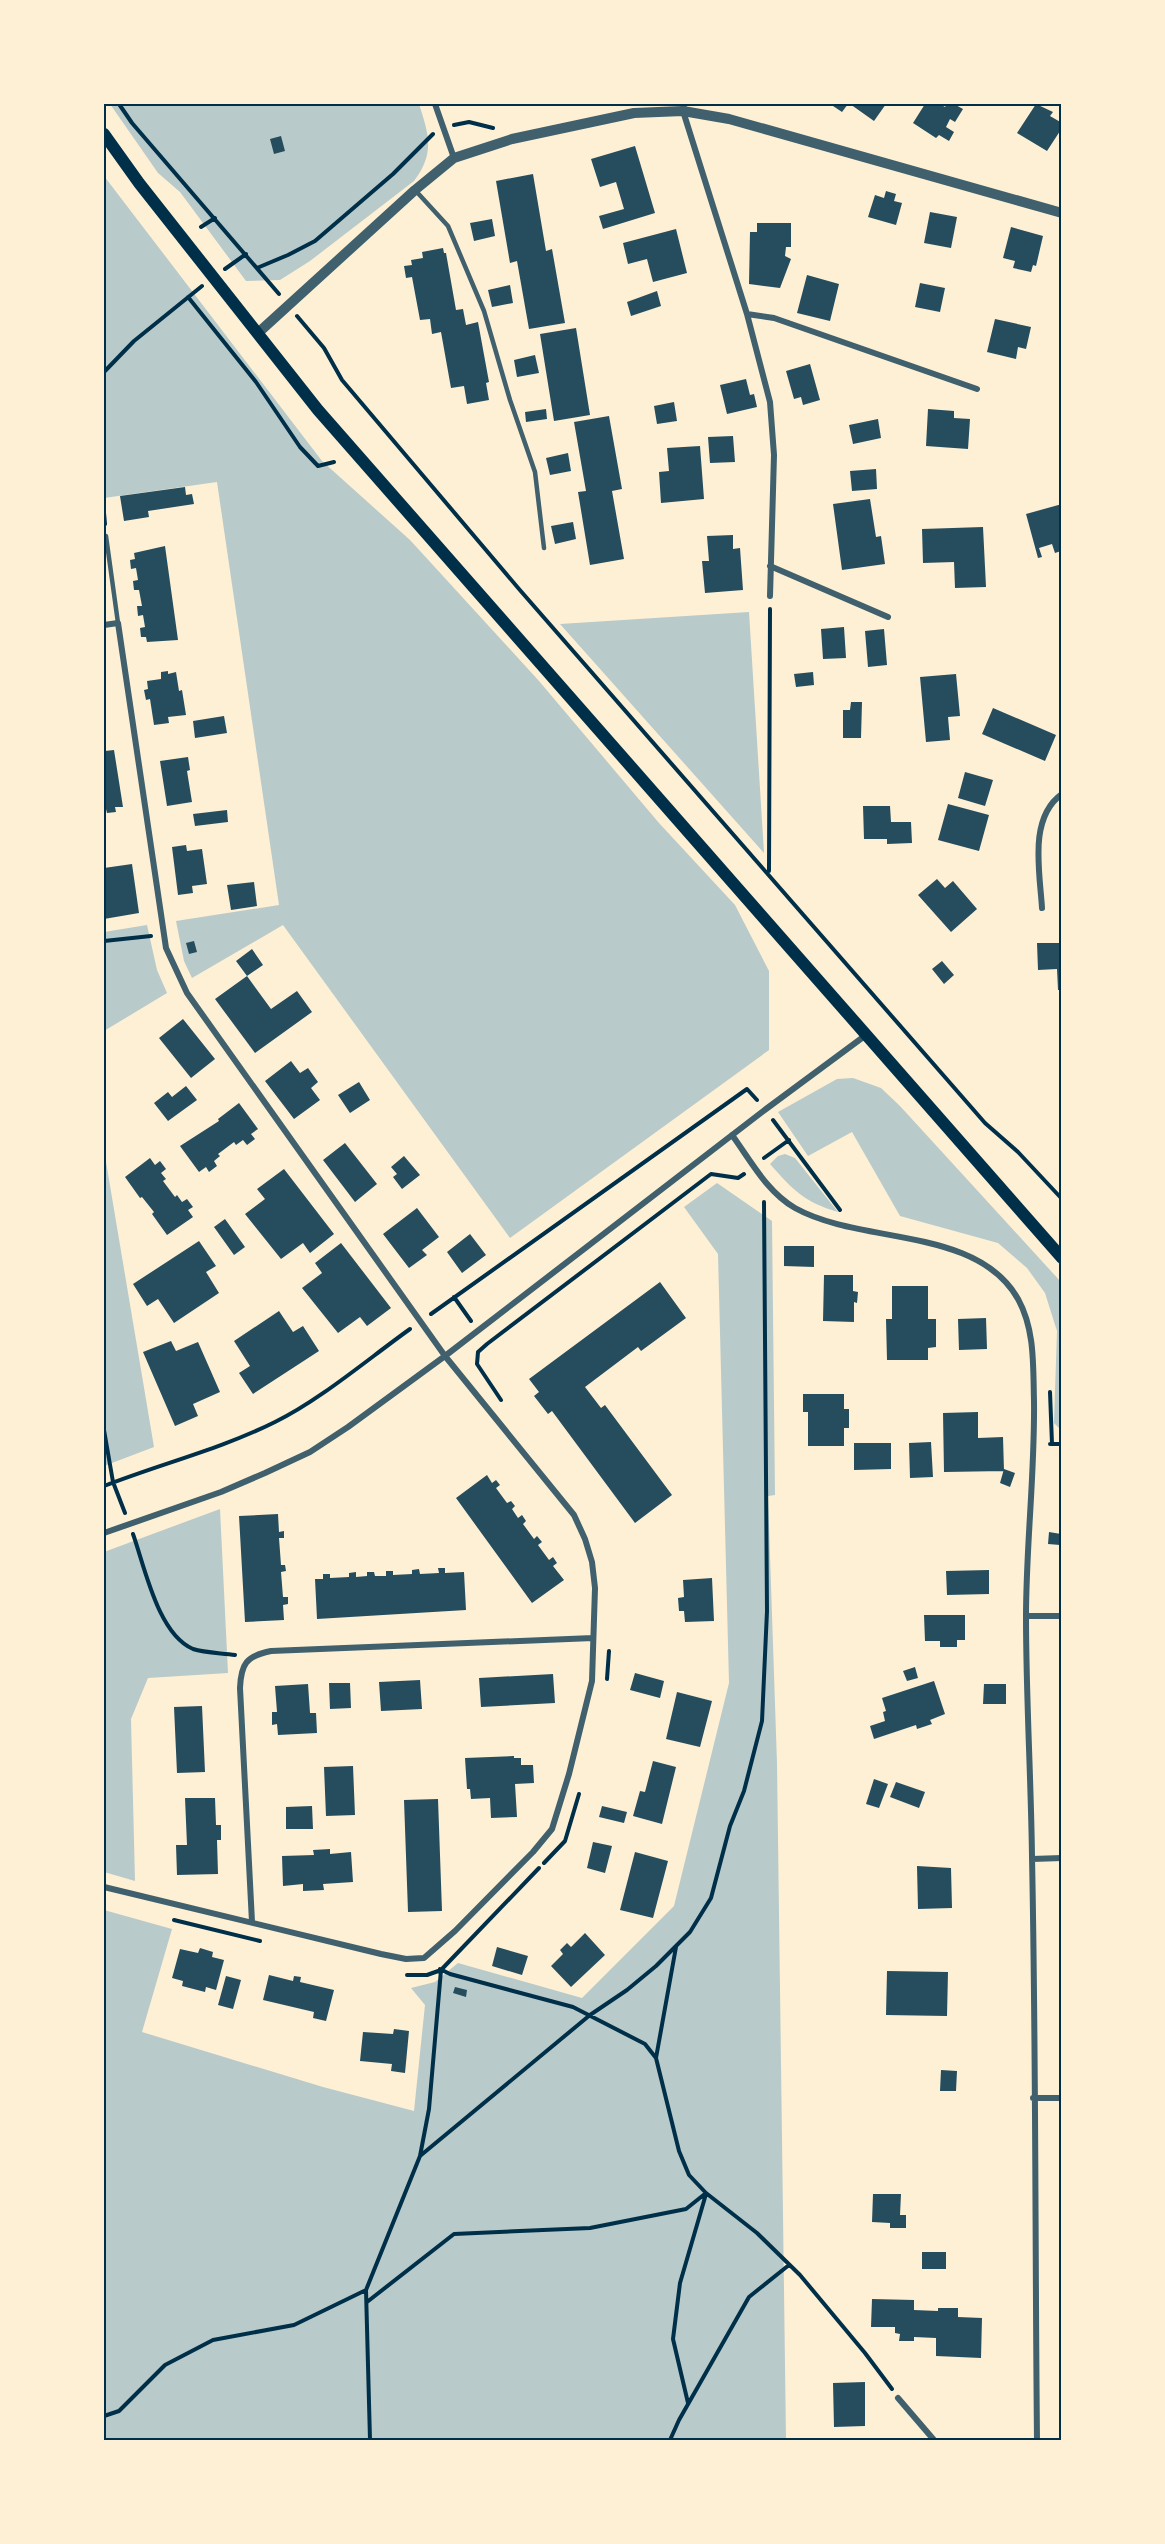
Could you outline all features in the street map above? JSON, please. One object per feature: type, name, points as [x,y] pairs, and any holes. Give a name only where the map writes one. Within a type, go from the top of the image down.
[{"type":"main road","points":[[104,134],[139,183],[318,410],[1062,1258]]},
{"type":"street","points":[[435,104],[454,158]]},
{"type":"street","points":[[684,107],[747,314],[764,376],[774,430],[770,596]]},
{"type":"street","points":[[258,333],[415,190],[454,158],[512,139],[656,110],[684,107],[1062,213]]},
{"type":"street","points":[[747,314],[774,318],[977,389]]},
{"type":"street","points":[[771,566],[888,617]]},
{"type":"street","points":[[104,625],[118,623],[164,935],[170,960],[187,993],[445,1356],[574,1515],[592,1562],[595,1588],[592,1681],[569,1774],[552,1828],[510,1876],[424,1958],[406,1959],[104,1887]]},
{"type":"street","points":[[1042,908],[1039,837],[1050,807],[1062,794]]},
{"type":"street","points":[[104,1533],[221,1492],[310,1452],[348,1428],[866,1035]]},
{"type":"street","points":[[732,1135],[778,1196],[814,1217],[959,1252],[982,1261],[1008,1284],[1026,1317],[1032,1339],[1034,1444],[1026,1616],[1032,1859],[1037,2440]]},
{"type":"street","points":[[1026,1616],[1062,1616]]},
{"type":"street","points":[[252,1922],[240,1688],[241,1675],[246,1662],[257,1654],[270,1651],[593,1638]]},
{"type":"street","points":[[1032,1859],[1062,1858]]},
{"type":"street","points":[[1033,2098],[1062,2098]]},
{"type":"street","points":[[898,2398],[934,2440]]},
{"type":"lane","points":[[415,190],[448,226],[484,311],[510,400],[535,472],[544,548]]},
{"type":"lane","points":[[106,537],[118,623]]},
{"type":"path","points":[[119,104],[132,123],[324,348],[342,380],[496,562],[985,1123],[1018,1152],[1062,1199]]},
{"type":"path","points":[[201,227],[215,218]]},
{"type":"path","points":[[104,372],[134,341],[213,277],[246,254]]},
{"type":"path","points":[[188,297],[255,382],[300,447],[318,466],[334,462]]},
{"type":"path","points":[[769,873],[770,596]]},
{"type":"path","points":[[104,941],[164,935]]},
{"type":"path","points":[[104,1486],[248,1434],[298,1409],[747,1089]]},
{"type":"path","points":[[504,1404],[477,1364],[478,1352],[711,1173],[738,1178],[789,1140]]},
{"type":"path","points":[[420,2156],[590,2015],[627,1990],[676,1947],[700,1919],[711,1898],[730,1826],[747,1782],[762,1721],[767,1611],[764,1180]]},
{"type":"path","points":[[454,1297],[488,1344]]},
{"type":"path","points":[[104,1430],[113,1482],[169,1629],[181,1641],[195,1649],[235,1655],[246,1662]]},
{"type":"path","points":[[606,1683],[609,1672],[609,1642]]},
{"type":"path","points":[[370,2440],[366,2290],[420,2156],[429,2109],[441,1970],[565,1841],[581,1787]]},
{"type":"path","points":[[676,1947],[656,2058],[679,2151],[689,2175],[706,2193],[757,2233],[789,2265],[865,2353],[898,2398]]},
{"type":"path","points":[[424,1958],[450,1974],[573,2007],[645,2044],[656,2058]]},
{"type":"path","points":[[367,2302],[454,2234],[590,2228],[686,2209],[706,2193]]},
{"type":"path","points":[[688,2403],[673,2339],[680,2283],[706,2193]]},
{"type":"path","points":[[669,2440],[749,2297],[789,2265]]},
{"type":"path","points":[[104,2416],[118,2411],[165,2365],[213,2340],[294,2325],[366,2290]]},
{"type":"shaded area","points":[[110,104],[419,104],[427,135],[427,153],[421,171],[414,181],[310,261],[280,280],[246,281],[180,192],[158,173]]},
{"type":"shaded area","points":[[104,176],[322,461],[410,540],[539,681],[659,823],[735,905],[769,971],[769,1050],[510,1238],[283,925],[192,978],[184,961],[176,921],[279,905],[217,482],[104,498]]},
{"type":"shaded area","points":[[749,612],[764,853],[560,624]]},
{"type":"shaded area","points":[[147,925],[157,970],[167,993],[104,1031],[104,932]]},
{"type":"shaded area","points":[[853,1078],[881,1088],[900,1106],[1061,1282],[1061,1430],[1054,1423],[1057,1331],[1045,1293],[1027,1268],[998,1243],[900,1216],[852,1132],[808,1156],[778,1112],[837,1079]]},
{"type":"shaded area","points":[[104,1150],[154,1447],[104,1466]]},
{"type":"shaded area","points":[[785,1154],[795,1158],[838,1212],[816,1204],[800,1194],[770,1164],[778,1156]]},
{"type":"shaded area","points":[[717,1183],[772,1221],[775,1495],[768,1496],[777,1763],[786,2440],[104,2440],[104,1910],[172,1929],[142,2032],[323,2087],[414,2111],[425,2005],[411,1988],[435,1982],[458,1963],[582,1998],[674,1906],[729,1683],[718,1254],[684,1207]]},
{"type":"shaded area","points":[[220,1509],[228,1673],[148,1678],[131,1719],[135,1881],[104,1872],[104,1552]]},
{"type":"building","points":[[830,104],[848,104],[842,112]]},
{"type":"building","points":[[850,104],[886,104],[874,121]]},
{"type":"building","points":[[925,104],[940,104],[945,107],[947,104],[954,104],[963,109],[955,122],[950,119],[946,127],[954,132],[949,141],[939,135],[936,138],[913,123]]},
{"type":"building","points":[[1036,104],[1053,112],[1050,116],[1062,123],[1062,128],[1047,151],[1017,133]]},
{"type":"building","points":[[281,136],[285,151],[274,154],[270,139]]},
{"type":"building","points":[[635,146],[655,213],[603,229],[599,216],[624,209],[616,182],[600,187],[591,159]]},
{"type":"building","points":[[533,174],[546,251],[552,249],[565,323],[529,329],[517,261],[510,263],[496,181]]},
{"type":"building","points":[[886,191],[896,194],[894,201],[902,203],[896,225],[868,217],[875,195],[884,198]]},
{"type":"building","points":[[930,212],[957,217],[951,248],[924,243]]},
{"type":"building","points":[[492,219],[495,236],[474,241],[470,223]]},
{"type":"building","points":[[757,223],[791,223],[791,247],[786,247],[785,256],[791,259],[780,288],[749,284],[750,232],[757,232]]},
{"type":"building","points":[[1011,227],[1043,236],[1036,266],[1033,265],[1031,272],[1013,268],[1015,261],[1003,258]]},
{"type":"building","points":[[676,229],[687,273],[653,282],[647,259],[628,264],[623,243]]},
{"type":"building","points":[[443,248],[446,253],[456,310],[463,309],[466,325],[478,322],[489,382],[486,383],[489,400],[467,404],[464,386],[451,388],[441,332],[432,334],[430,319],[420,320],[412,277],[406,278],[404,266],[412,265],[411,260],[423,258],[422,252]]},
{"type":"building","points":[[807,275],[839,284],[830,321],[797,313]]},
{"type":"building","points":[[920,283],[945,288],[940,312],[915,307]]},
{"type":"building","points":[[510,285],[513,303],[492,307],[488,290]]},
{"type":"building","points":[[657,291],[661,306],[631,316],[627,302]]},
{"type":"building","points":[[995,319],[1031,327],[1026,349],[1018,347],[1016,359],[987,352]]},
{"type":"building","points":[[576,328],[590,415],[554,421],[540,334]]},
{"type":"building","points":[[535,355],[539,373],[517,377],[514,360]]},
{"type":"building","points":[[810,364],[820,400],[803,405],[801,397],[794,399],[786,371]]},
{"type":"building","points":[[746,379],[750,395],[754,394],[757,407],[727,414],[720,385]]},
{"type":"building","points":[[674,402],[677,421],[657,424],[654,406]]},
{"type":"building","points":[[546,409],[547,419],[526,422],[525,412]]},
{"type":"building","points":[[928,409],[954,411],[954,418],[970,419],[968,449],[926,446]]},
{"type":"building","points":[[609,416],[622,489],[612,491],[624,559],[590,565],[578,492],[586,491],[574,422]]},
{"type":"building","points":[[878,419],[881,438],[853,444],[849,425]]},
{"type":"building","points":[[733,436],[735,462],[710,463],[708,437]]},
{"type":"building","points":[[700,446],[704,499],[661,503],[659,472],[669,471],[667,448]]},
{"type":"building","points":[[568,453],[571,471],[550,475],[546,458]]},
{"type":"building","points":[[876,469],[877,489],[852,491],[850,471]]},
{"type":"building","points":[[185,487],[186,495],[192,494],[194,504],[148,511],[149,517],[124,521],[120,496]]},
{"type":"building","points":[[870,499],[876,537],[881,536],[885,564],[842,570],[833,504]]},
{"type":"building","points":[[1062,504],[1062,542],[1059,542],[1061,551],[1055,553],[1052,544],[1039,548],[1042,557],[1038,558],[1026,514]]},
{"type":"building","points":[[573,522],[576,539],[555,544],[551,526]]},
{"type":"building","points":[[983,527],[986,587],[955,588],[954,562],[923,563],[922,529]]},
{"type":"building","points":[[733,535],[733,549],[740,548],[743,590],[705,593],[702,561],[709,561],[707,536]]},
{"type":"building","points":[[165,546],[178,640],[147,642],[146,637],[141,637],[140,628],[145,627],[143,615],[138,616],[137,606],[142,606],[139,590],[134,590],[133,581],[138,580],[136,568],[131,569],[130,560],[135,559],[134,553]]},
{"type":"building","points":[[844,627],[846,658],[823,659],[821,629]]},
{"type":"building","points":[[884,629],[887,665],[868,667],[865,631]]},
{"type":"building","points":[[168,671],[168,674],[176,672],[186,715],[168,717],[169,723],[154,725],[150,699],[146,700],[144,690],[148,689],[147,681],[161,679],[161,672]]},
{"type":"building","points":[[813,672],[814,685],[796,687],[794,674]]},
{"type":"building","points":[[956,674],[960,716],[948,717],[950,740],[926,742],[920,677]]},
{"type":"building","points":[[851,702],[862,702],[861,738],[843,738],[843,710],[850,710]]},
{"type":"building","points":[[993,708],[1056,735],[1045,761],[982,734]]},
{"type":"building","points":[[224,716],[227,733],[195,738],[193,721]]},
{"type":"building","points":[[114,750],[123,807],[115,807],[116,812],[107,813],[104,809],[104,758],[106,758],[105,751]]},
{"type":"building","points":[[188,757],[190,770],[187,771],[192,802],[167,806],[160,761]]},
{"type":"building","points":[[965,772],[993,780],[985,806],[958,798]]},
{"type":"building","points":[[948,804],[989,815],[979,851],[938,840]]},
{"type":"building","points":[[863,806],[890,806],[891,822],[911,822],[912,843],[887,844],[887,839],[864,839]]},
{"type":"building","points":[[227,810],[228,822],[195,826],[193,814]]},
{"type":"building","points":[[186,845],[187,851],[202,849],[207,884],[192,886],[193,893],[178,895],[172,847]]},
{"type":"building","points":[[132,864],[139,913],[104,919],[104,868]]},
{"type":"building","points":[[937,879],[945,888],[953,881],[977,909],[951,932],[918,895]]},
{"type":"building","points":[[254,882],[257,906],[231,910],[227,885]]},
{"type":"building","points":[[194,941],[197,952],[189,954],[186,943]]},
{"type":"building","points":[[1037,943],[1062,943],[1062,990],[1058,990],[1057,969],[1038,970]]},
{"type":"building","points":[[252,949],[263,965],[247,976],[236,961]]},
{"type":"building","points":[[942,961],[954,975],[944,984],[932,969]]},
{"type":"building","points":[[247,976],[271,1009],[297,991],[312,1012],[255,1053],[215,999]]},
{"type":"building","points":[[183,1019],[215,1059],[191,1078],[159,1038]]},
{"type":"building","points":[[291,1061],[300,1073],[308,1068],[318,1082],[311,1088],[320,1100],[294,1119],[265,1081]]},
{"type":"building","points":[[359,1082],[370,1100],[350,1113],[338,1095]]},
{"type":"building","points":[[186,1086],[197,1100],[168,1121],[154,1103],[168,1092],[172,1097]]},
{"type":"building","points":[[239,1103],[258,1129],[251,1134],[255,1139],[247,1145],[243,1140],[236,1145],[234,1142],[218,1154],[220,1156],[214,1161],[217,1166],[209,1172],[206,1167],[199,1172],[180,1146],[219,1121],[218,1119]]},
{"type":"building","points":[[345,1143],[377,1184],[355,1202],[323,1160]]},
{"type":"building","points":[[404,1156],[420,1175],[402,1189],[393,1177],[397,1174],[391,1167]]},
{"type":"building","points":[[150,1158],[155,1165],[160,1161],[166,1169],[161,1173],[166,1179],[163,1181],[175,1197],[177,1195],[182,1202],[187,1199],[193,1207],[188,1210],[193,1217],[167,1235],[152,1214],[154,1212],[142,1197],[140,1198],[125,1177]]},
{"type":"building","points":[[284,1169],[334,1234],[310,1253],[303,1243],[281,1259],[245,1214],[265,1199],[257,1189]]},
{"type":"building","points":[[417,1208],[439,1237],[422,1250],[427,1255],[409,1268],[383,1234]]},
{"type":"building","points":[[225,1219],[245,1247],[234,1255],[214,1227]]},
{"type":"building","points":[[470,1234],[486,1255],[462,1273],[447,1252]]},
{"type":"building","points":[[199,1241],[216,1266],[206,1272],[219,1293],[174,1323],[158,1299],[147,1306],[133,1284]]},
{"type":"building","points":[[341,1243],[391,1308],[367,1326],[360,1317],[338,1333],[302,1288],[322,1273],[315,1263]]},
{"type":"building","points":[[784,1246],[814,1246],[814,1267],[784,1266]]},
{"type":"building","points":[[824,1275],[853,1275],[853,1291],[858,1292],[857,1303],[854,1302],[854,1322],[823,1321]]},
{"type":"building","points":[[660,1282],[686,1318],[641,1351],[638,1347],[585,1387],[601,1408],[605,1405],[672,1495],[635,1523],[552,1411],[548,1414],[534,1396],[539,1392],[529,1379]]},
{"type":"building","points":[[892,1286],[928,1286],[928,1319],[936,1319],[936,1347],[928,1348],[928,1360],[887,1360],[886,1319],[892,1319]]},
{"type":"building","points":[[279,1311],[293,1332],[303,1326],[319,1351],[253,1394],[239,1373],[250,1366],[234,1341]]},
{"type":"building","points":[[986,1318],[987,1349],[959,1350],[958,1319]]},
{"type":"building","points":[[171,1341],[176,1351],[198,1342],[220,1392],[193,1404],[198,1416],[175,1426],[143,1352]]},
{"type":"building","points":[[803,1394],[844,1394],[844,1409],[849,1409],[849,1428],[844,1428],[844,1446],[808,1446],[808,1412],[803,1412]]},
{"type":"building","points":[[978,1412],[978,1438],[1003,1437],[1004,1471],[944,1472],[943,1413]]},
{"type":"building","points":[[931,1442],[933,1477],[910,1478],[909,1443]]},
{"type":"building","points":[[854,1443],[891,1443],[891,1469],[854,1470]]},
{"type":"building","points":[[1004,1469],[1015,1473],[1010,1487],[1000,1483]]},
{"type":"building","points":[[487,1475],[492,1483],[496,1480],[500,1485],[496,1488],[507,1503],[511,1501],[515,1506],[512,1509],[518,1518],[522,1515],[526,1521],[523,1524],[534,1539],[537,1536],[542,1542],[538,1545],[549,1560],[553,1557],[557,1563],[553,1566],[564,1580],[532,1603],[456,1498]]},
{"type":"building","points":[[278,1514],[279,1532],[284,1531],[284,1538],[279,1538],[281,1565],[285,1565],[286,1571],[281,1572],[283,1597],[288,1597],[288,1604],[283,1605],[284,1620],[245,1622],[239,1516]]},
{"type":"building","points":[[1049,1532],[1061,1534],[1060,1545],[1048,1544]]},
{"type":"building","points":[[438,1568],[445,1568],[445,1573],[464,1572],[466,1610],[317,1619],[315,1579],[323,1579],[323,1574],[330,1574],[330,1578],[349,1577],[349,1573],[356,1572],[356,1577],[367,1576],[367,1572],[374,1572],[375,1576],[386,1576],[386,1571],[393,1571],[393,1575],[412,1574],[412,1570],[419,1569],[420,1574],[439,1573]]},
{"type":"building","points":[[989,1570],[989,1594],[947,1595],[946,1571]]},
{"type":"building","points":[[712,1578],[714,1621],[685,1622],[684,1611],[679,1611],[678,1598],[684,1597],[683,1580]]},
{"type":"building","points":[[924,1615],[965,1615],[965,1640],[957,1640],[957,1647],[940,1647],[940,1641],[925,1641]]},
{"type":"building","points":[[915,1667],[918,1678],[907,1681],[903,1671]]},
{"type":"building","points":[[635,1673],[664,1681],[660,1698],[630,1690]]},
{"type":"building","points":[[553,1674],[555,1703],[481,1707],[479,1678]]},
{"type":"building","points":[[420,1680],[422,1709],[381,1711],[379,1682]]},
{"type":"building","points":[[934,1681],[945,1714],[930,1720],[932,1724],[917,1729],[916,1725],[874,1739],[870,1726],[885,1721],[883,1712],[886,1711],[882,1698]]},
{"type":"building","points":[[329,1683],[350,1683],[351,1708],[330,1709]]},
{"type":"building","points":[[308,1684],[310,1713],[316,1713],[317,1733],[278,1735],[277,1724],[272,1725],[272,1712],[277,1712],[275,1686]]},
{"type":"building","points":[[984,1684],[1006,1684],[1006,1704],[983,1704]]},
{"type":"building","points":[[677,1692],[712,1701],[700,1747],[666,1739]]},
{"type":"building","points":[[202,1706],[205,1772],[177,1773],[174,1707]]},
{"type":"building","points":[[514,1756],[514,1758],[521,1758],[521,1765],[533,1765],[534,1783],[515,1784],[517,1817],[491,1818],[490,1798],[471,1799],[470,1789],[467,1789],[465,1758]]},
{"type":"building","points":[[653,1761],[676,1767],[662,1824],[633,1816],[640,1791],[645,1792]]},
{"type":"building","points":[[353,1766],[355,1815],[326,1816],[324,1767]]},
{"type":"building","points":[[874,1779],[888,1784],[879,1808],[866,1804]]},
{"type":"building","points":[[896,1782],[925,1792],[919,1808],[890,1797]]},
{"type":"building","points":[[185,1798],[215,1798],[216,1825],[221,1825],[221,1840],[217,1840],[218,1874],[177,1875],[176,1845],[187,1845]]},
{"type":"building","points":[[438,1799],[442,1911],[408,1912],[404,1800]]},
{"type":"building","points":[[312,1806],[313,1829],[286,1829],[286,1807]]},
{"type":"building","points":[[602,1806],[627,1812],[624,1823],[599,1817]]},
{"type":"building","points":[[593,1842],[612,1846],[605,1873],[587,1868]]},
{"type":"building","points":[[330,1849],[330,1854],[351,1852],[353,1882],[323,1884],[324,1890],[303,1891],[303,1884],[283,1886],[282,1856],[314,1855],[313,1850]]},
{"type":"building","points":[[635,1852],[668,1861],[653,1918],[620,1910]]},
{"type":"building","points":[[917,1866],[951,1868],[952,1908],[918,1909]]},
{"type":"building","points":[[585,1933],[605,1955],[571,1987],[551,1966],[563,1954],[560,1950],[567,1943],[571,1947]]},
{"type":"building","points":[[497,1947],[528,1956],[522,1975],[492,1966]]},
{"type":"building","points":[[200,1948],[213,1952],[212,1957],[224,1960],[216,1990],[206,1987],[205,1992],[182,1986],[183,1981],[172,1978],[180,1949],[198,1953]]},
{"type":"building","points":[[887,1971],[948,1972],[947,2016],[886,2015]]},
{"type":"building","points":[[269,1975],[293,1981],[294,1976],[301,1977],[300,1982],[334,1990],[326,2021],[313,2018],[314,2012],[263,2000]]},
{"type":"building","points":[[226,1976],[241,1980],[233,2009],[218,2005]]},
{"type":"building","points":[[455,1987],[467,1990],[466,1997],[453,1993]]},
{"type":"building","points":[[394,2029],[409,2031],[405,2073],[391,2071],[392,2064],[360,2061],[363,2032],[393,2034]]},
{"type":"building","points":[[941,2070],[957,2071],[956,2091],[940,2091]]},
{"type":"building","points":[[873,2194],[901,2194],[900,2215],[906,2215],[906,2228],[890,2228],[890,2223],[872,2222]]},
{"type":"building","points":[[922,2252],[946,2252],[946,2269],[922,2269]]},
{"type":"building","points":[[872,2299],[914,2300],[914,2310],[938,2311],[938,2308],[958,2308],[958,2317],[982,2318],[981,2358],[936,2356],[936,2338],[914,2337],[914,2341],[899,2341],[900,2334],[895,2333],[895,2327],[871,2327]]},
{"type":"building","points":[[865,2382],[865,2426],[834,2427],[833,2383]]}]
